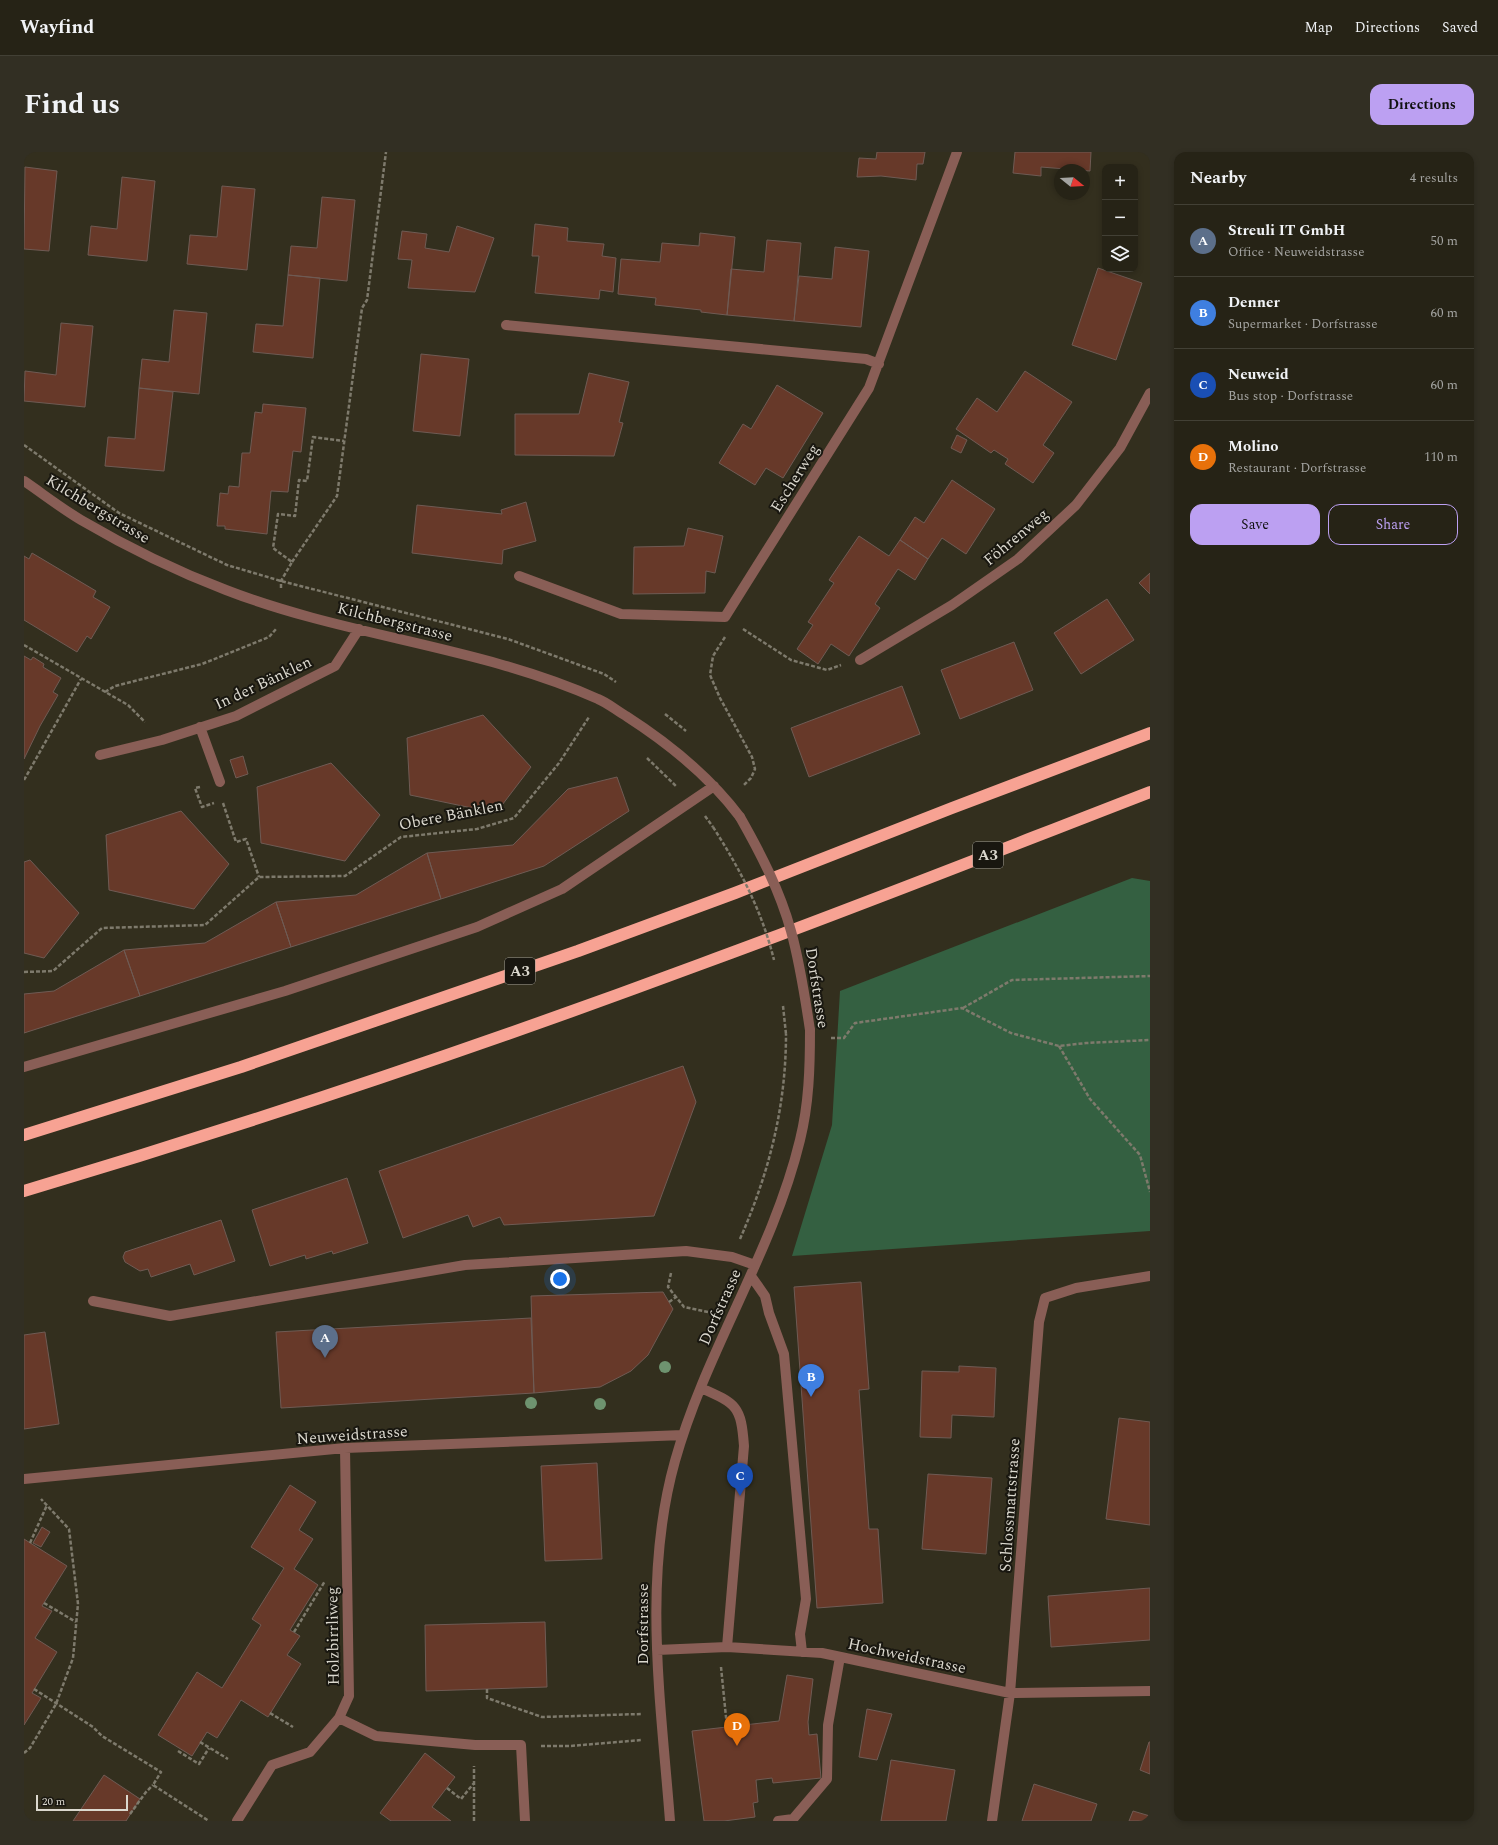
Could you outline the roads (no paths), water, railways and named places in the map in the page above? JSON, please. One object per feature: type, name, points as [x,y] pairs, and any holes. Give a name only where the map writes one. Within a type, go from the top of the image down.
[{"type":"highway","name":"A3","points":[[24,1135],[248,1064],[578,951],[735,893],[952,808],[1150,733]]},
{"type":"highway","name":"A3","points":[[24,1191],[254,1120],[566,1013],[710,961],[1150,792]]},
{"type":"street","name":"Escherweg","points":[[519,576],[621,614],[725,617],[870,388],[957,152]]},
{"type":"street","points":[[506,325],[866,359],[879,364]]},
{"type":"street","name":"Föhrenweg","points":[[860,660],[952,605],[1024,553],[1076,505],[1120,448],[1150,393]]},
{"type":"street","name":"Kilchbergstrasse","points":[[24,481],[81,520],[154,559],[227,591],[283,609],[516,668],[600,700],[645,728],[681,756],[714,786],[740,817]]},
{"type":"street","name":"In der Bänklen","points":[[100,755],[162,740],[236,716],[334,666],[359,629]]},
{"type":"street","points":[[200,727],[220,782]]},
{"type":"street","points":[[24,1067],[285,991],[477,927],[562,889],[714,786]]},
{"type":"street","name":"Dorfstrasse","points":[[670,1821],[657,1650],[657,1596],[660,1540],[667,1494],[683,1435],[701,1388],[784,1195],[801,1139],[809,1088],[810,1030],[799,964],[791,931],[772,879],[760,853],[740,817]]},
{"type":"street","points":[[93,1301],[170,1316],[465,1265],[686,1251],[732,1258],[755,1265]]},
{"type":"street","points":[[750,1276],[765,1296],[769,1313],[784,1354],[806,1598],[800,1634],[802,1652]]},
{"type":"street","name":"Schlossmattstrasse","points":[[992,1821],[1010,1693],[1039,1322],[1045,1298],[1076,1288],[1150,1276]]},
{"type":"street","points":[[701,1388],[719,1396],[734,1406],[742,1421],[744,1446],[727,1647]]},
{"type":"street","name":"Neuweidstrasse","points":[[29,1479],[345,1448],[683,1435]]},
{"type":"street","name":"Holzbirrliweg","points":[[237,1821],[272,1765],[310,1752],[339,1718],[349,1696],[345,1448]]},
{"type":"street","name":"Hochweidstrasse","points":[[657,1650],[727,1647],[822,1653],[1010,1693],[1150,1691]]},
{"type":"street","points":[[778,1821],[793,1819],[826,1780],[828,1725],[840,1657]]},
{"type":"street","points":[[339,1718],[376,1736],[474,1745],[521,1745],[525,1821]]},
{"type":"place","name":"Streuli IT GmbH","points":[[325,1358]]},
{"type":"place","name":"Denner","points":[[811,1397]]},
{"type":"place","name":"Neuweid","points":[[740,1496]]},
{"type":"place","name":"Molino","points":[[737,1746]]}]
